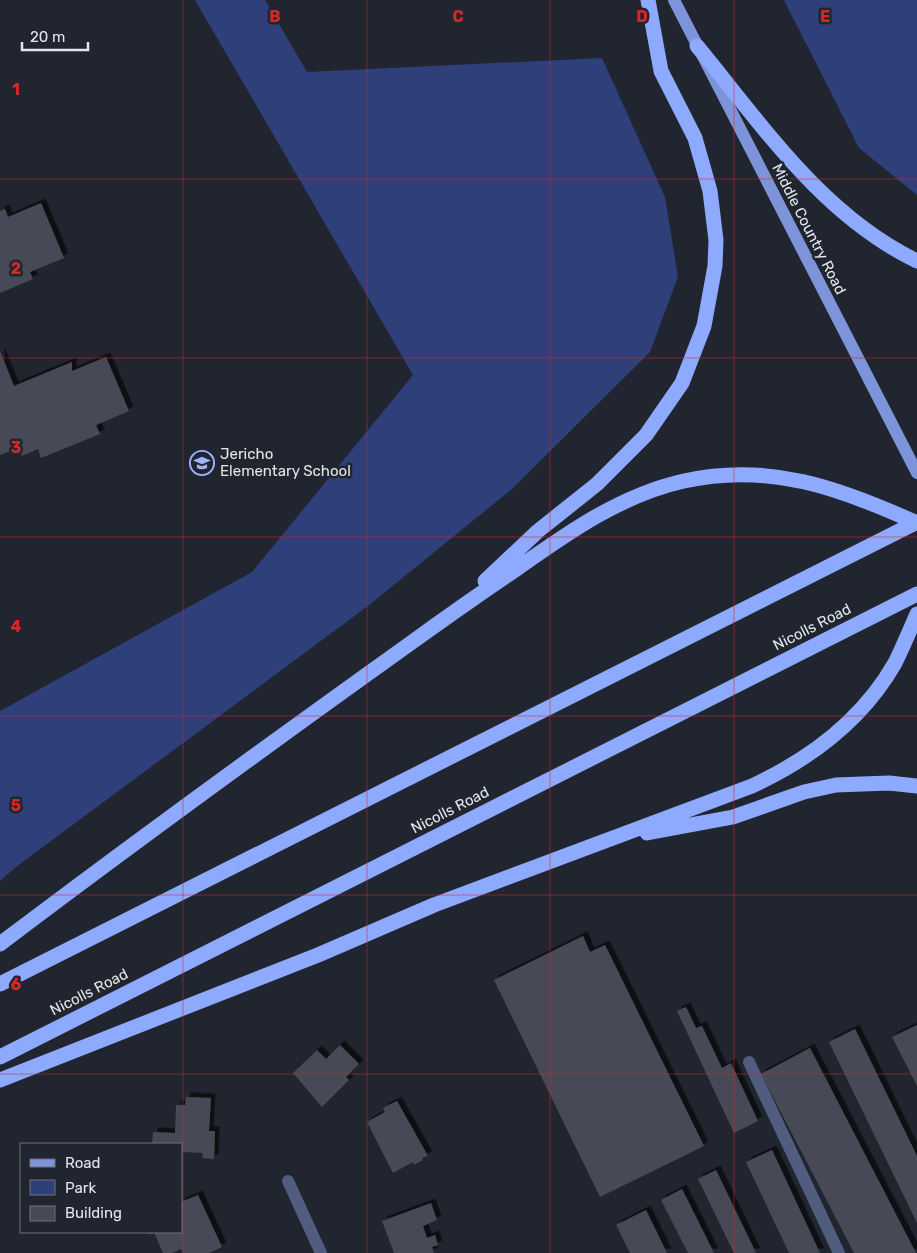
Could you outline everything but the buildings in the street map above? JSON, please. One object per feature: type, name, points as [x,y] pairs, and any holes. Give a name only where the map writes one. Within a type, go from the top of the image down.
[{"type":"highway","points":[[445,618],[538,531],[597,484],[646,435],[682,383],[704,326],[715,266],[716,232],[710,191],[694,138],[661,72],[648,0]]},
{"type":"highway","points":[[697,46],[813,185],[858,227],[917,261]]},
{"type":"highway","points":[[0,944],[200,794],[445,618],[540,552],[605,511],[658,487],[686,480],[742,475],[795,479],[847,493],[917,523]]},
{"type":"highway","points":[[0,984],[917,523]]},
{"type":"highway","name":"Nicolls Road","points":[[0,1057],[917,594]]},
{"type":"highway","points":[[0,1080],[318,955],[434,905],[752,786],[800,761],[849,722],[867,702],[895,663],[917,614]]},
{"type":"highway","points":[[606,841],[733,817],[796,795],[836,785],[890,783],[917,786]]},
{"type":"main road","name":"Middle Country Road","points":[[674,0],[917,473]]},
{"type":"street","points":[[749,1062],[839,1253]]},
{"type":"street","points":[[288,1182],[321,1253]]},
{"type":"green space","points":[[195,0],[265,0],[307,72],[602,58],[665,197],[678,277],[650,352],[512,489],[368,606],[16,867],[0,881],[0,711],[252,572],[413,375]]},
{"type":"green space","points":[[784,0],[917,0],[917,195],[859,148]]},
{"type":"place","name":"Jericho Elementary School","points":[[202,463]]}]
